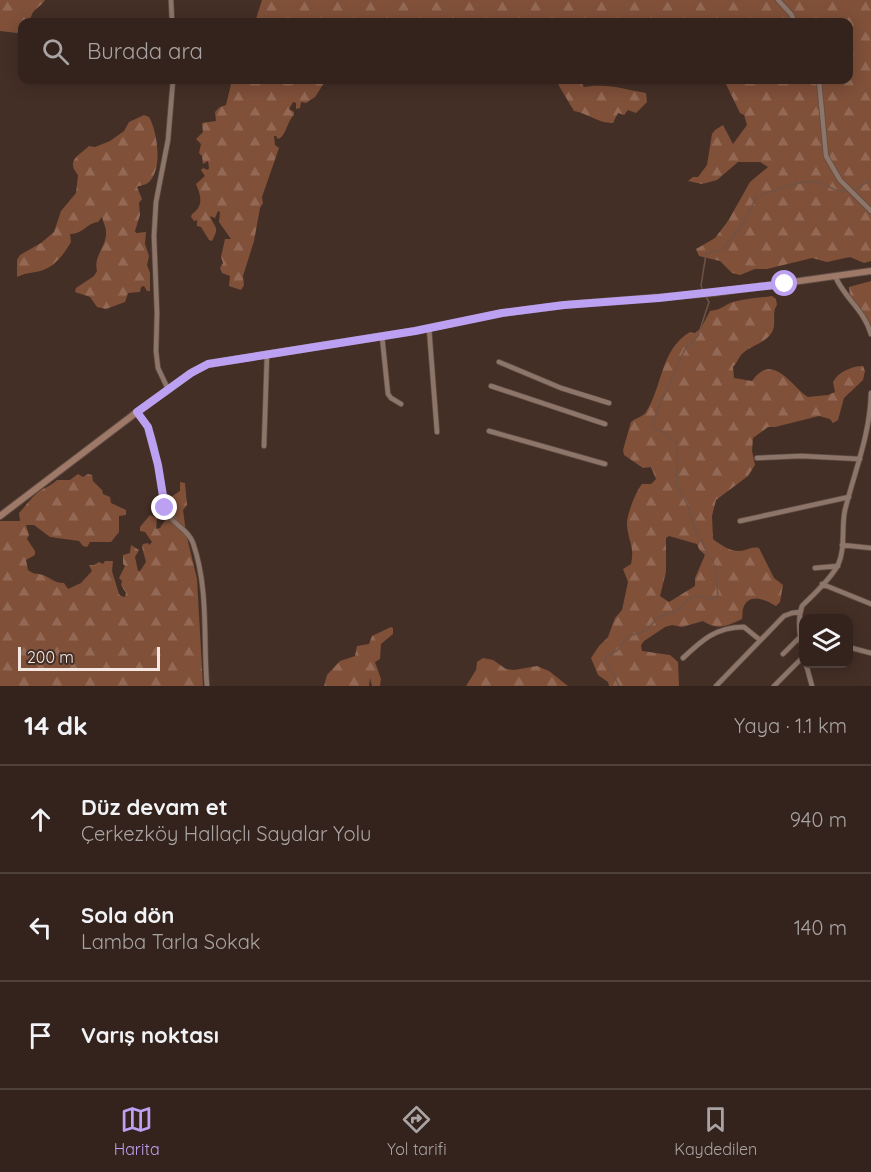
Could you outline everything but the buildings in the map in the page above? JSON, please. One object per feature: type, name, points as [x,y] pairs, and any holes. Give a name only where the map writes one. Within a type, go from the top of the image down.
[{"type":"main road","points":[[0,516],[168,389],[208,364],[429,328],[502,313],[564,305],[713,293],[871,271]]},
{"type":"street","points":[[171,0],[172,18]]},
{"type":"street","points":[[778,0],[793,18]]},
{"type":"street","points":[[168,389],[158,368],[156,351],[154,236],[156,202],[168,140],[173,84]]},
{"type":"street","points":[[819,84],[826,156],[840,180],[871,211]]},
{"type":"street","points":[[836,276],[840,286],[867,320],[871,334]]},
{"type":"street","points":[[429,328],[437,432]]},
{"type":"street","points":[[382,336],[388,394],[401,404]]},
{"type":"street","points":[[264,446],[267,354]]},
{"type":"street","points":[[499,362],[561,388],[609,403]]},
{"type":"street","points":[[490,386],[604,424]]},
{"type":"street","points":[[716,686],[784,616],[800,612],[802,606],[837,566],[842,544],[844,511],[867,430],[871,393]]},
{"type":"street","points":[[137,412],[148,427],[158,465],[165,508],[171,520],[189,534],[193,543],[204,592],[207,686]]},
{"type":"street","points":[[489,432],[605,464]]},
{"type":"street","points":[[757,458],[801,456],[860,459]]},
{"type":"street","points":[[740,521],[849,497]]},
{"type":"street","points":[[842,544],[871,548]]},
{"type":"street","points":[[815,568],[837,566]]},
{"type":"street","points":[[822,584],[871,604]]},
{"type":"street","points":[[683,658],[707,635],[716,632],[744,627],[760,640]]},
{"type":"street","points":[[783,654],[799,640]]},
{"type":"street","points":[[853,648],[871,652]]},
{"type":"street","points":[[774,686],[799,660]]},
{"type":"street","points":[[807,668],[812,686]]},
{"type":"green space","points":[[0,0],[45,0],[30,18],[18,18],[17,33],[0,31]]},
{"type":"green space","points":[[262,0],[871,0],[871,261],[864,263],[850,257],[827,262],[812,258],[767,269],[755,269],[740,275],[732,273],[720,261],[699,256],[696,249],[715,238],[728,221],[750,182],[768,167],[760,162],[738,162],[717,180],[702,184],[688,181],[693,177],[698,177],[707,165],[712,134],[715,130],[723,125],[733,144],[747,125],[744,115],[740,113],[726,84],[853,84],[853,18],[256,18]]},
{"type":"green space","points":[[231,84],[323,84],[315,97],[306,103],[301,102],[300,108],[296,109],[296,103],[293,102],[289,109],[294,112],[294,115],[285,132],[281,138],[274,136],[275,145],[279,148],[262,197],[263,203],[241,290],[229,286],[230,276],[222,273],[220,268],[223,263],[221,257],[225,239],[231,239],[219,222],[220,212],[218,211],[215,218],[210,216],[216,228],[212,241],[201,227],[197,226],[197,220],[194,221],[191,217],[200,204],[196,184],[205,176],[201,170],[209,168],[208,161],[203,164],[199,153],[201,144],[196,139],[203,132],[202,123],[216,121],[215,112],[226,105]]},
{"type":"green space","points":[[559,84],[582,84],[584,87],[609,86],[646,93],[647,102],[636,113],[628,110],[624,115],[618,113],[613,123],[603,122],[574,111]]},
{"type":"green space","points":[[144,115],[149,117],[152,123],[158,158],[154,175],[150,181],[137,187],[142,199],[139,203],[140,215],[135,231],[136,233],[146,232],[145,244],[149,256],[147,265],[150,273],[150,291],[147,291],[144,286],[141,287],[140,292],[128,293],[125,302],[106,309],[97,307],[90,297],[75,292],[76,288],[94,276],[97,271],[97,261],[106,237],[102,217],[98,222],[70,234],[71,242],[68,247],[50,267],[17,277],[17,260],[20,255],[41,243],[54,232],[61,211],[76,193],[78,175],[73,165],[75,158],[89,146],[95,147],[110,141],[124,131],[129,122]]},
{"type":"green space","points":[[871,281],[871,336],[863,314],[850,298],[849,287]]},
{"type":"green space","points":[[772,296],[776,299],[777,305],[774,311],[772,332],[741,355],[733,367],[734,378],[752,381],[767,369],[774,370],[782,374],[808,397],[835,392],[833,382],[846,370],[863,366],[865,371],[863,380],[844,398],[838,420],[833,423],[830,419],[819,416],[768,427],[753,438],[752,451],[755,465],[748,476],[716,500],[712,516],[713,539],[724,547],[737,551],[759,548],[774,578],[783,585],[780,602],[776,606],[762,599],[749,600],[745,604],[742,619],[732,624],[718,627],[703,621],[682,627],[672,625],[644,641],[641,645],[642,651],[670,655],[678,662],[679,686],[609,686],[608,682],[598,675],[591,658],[608,637],[615,618],[622,610],[628,582],[623,569],[631,564],[632,558],[627,525],[632,504],[642,484],[651,484],[656,479],[651,467],[643,468],[624,455],[623,450],[631,422],[643,415],[652,402],[667,358],[673,348],[690,332],[695,333],[701,328],[710,311],[738,301]],"holes":[[[669,536],[697,544],[705,555],[695,578],[695,586],[669,602],[660,596],[666,572],[666,538]]]},
{"type":"green space","points":[[78,474],[83,477],[88,474],[92,475],[93,481],[103,494],[110,497],[111,503],[126,510],[126,515],[119,516],[119,532],[111,542],[90,542],[87,547],[79,541],[50,537],[34,525],[26,525],[29,535],[27,539],[35,551],[35,555],[26,560],[28,570],[64,583],[68,589],[81,583],[92,571],[89,565],[113,561],[112,571],[119,594],[125,597],[126,593],[119,578],[125,566],[123,555],[130,553],[131,545],[139,550],[135,557],[138,571],[140,571],[146,562],[143,544],[148,543],[149,545],[152,542],[145,532],[140,531],[140,527],[150,515],[157,518],[156,529],[160,528],[168,516],[168,499],[180,491],[180,482],[185,483],[187,505],[183,510],[197,579],[203,686],[0,686],[0,521],[20,521],[19,513],[38,492],[57,480],[70,480]]},
{"type":"green space","points":[[391,627],[393,634],[381,644],[380,659],[375,662],[381,679],[380,686],[372,686],[370,678],[369,686],[324,686],[327,675],[340,661],[355,656],[357,646],[369,644],[372,636]]},
{"type":"green space","points":[[483,658],[493,660],[506,669],[537,666],[549,671],[568,686],[466,686],[476,670],[477,662]]},
{"type":"waterway","points":[[854,190],[871,180]]},
{"type":"waterway","points":[[703,290],[701,286],[706,254],[723,249],[745,221],[756,197],[794,184],[810,182],[822,183],[840,191],[849,191]]},
{"type":"waterway","points":[[619,686],[605,660],[607,656],[618,650],[627,637],[647,630],[658,617],[680,609],[688,600],[696,596],[712,599],[718,596],[715,567],[694,527],[688,506],[676,483],[678,458],[676,442],[653,426],[656,414],[685,349],[698,336],[709,302],[706,297]]},
{"type":"route","points":[[165,508],[158,465],[148,427],[137,412],[191,373],[208,364],[415,331],[502,313],[785,284]]}]
